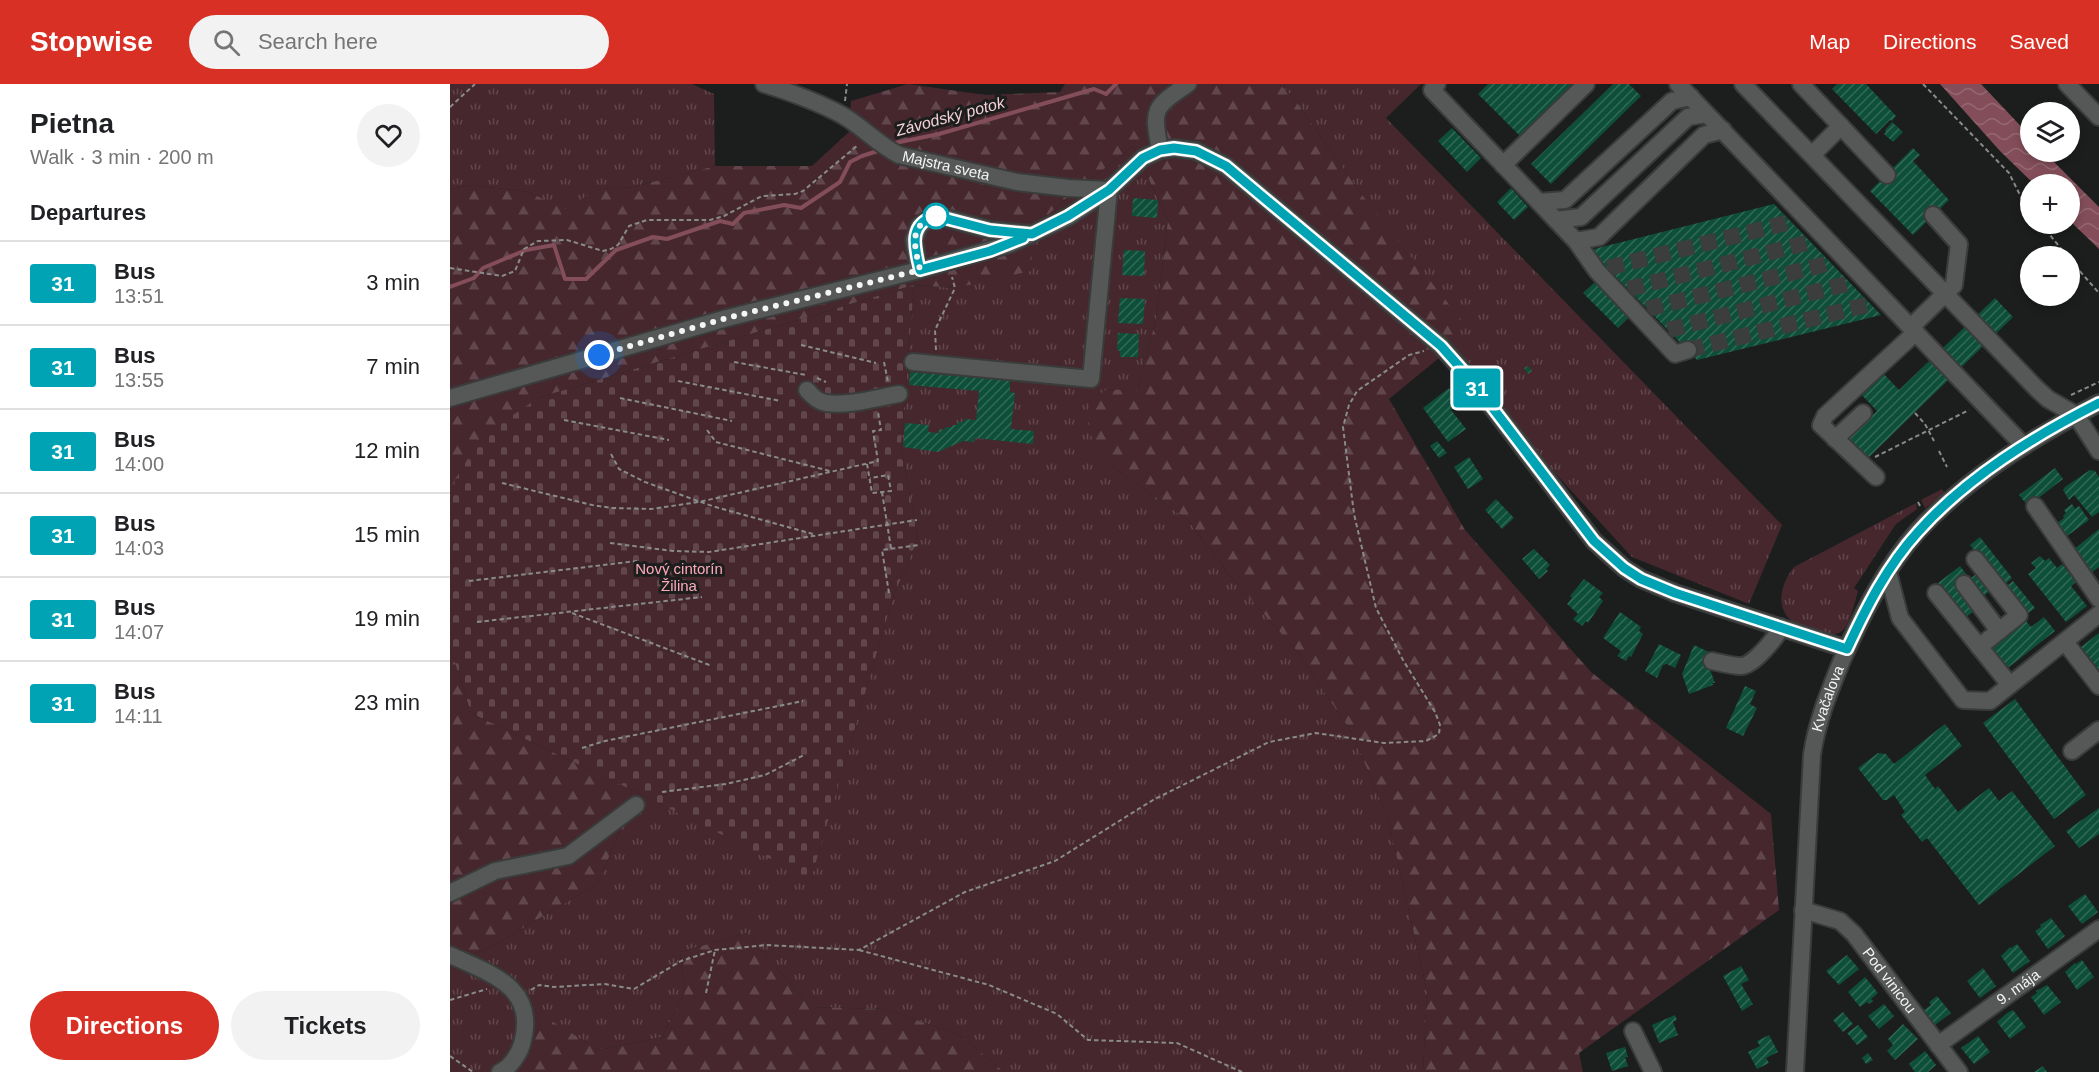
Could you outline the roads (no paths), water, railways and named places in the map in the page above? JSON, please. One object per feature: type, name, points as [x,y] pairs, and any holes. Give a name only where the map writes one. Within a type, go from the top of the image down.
[{"type":"street","name":"Majstra sveta","points":[[764,84],[784,90],[843,116],[884,148],[898,155],[1017,182],[1109,190]]},
{"type":"street","points":[[1160,150],[1155,120],[1162,102],[1188,84]]},
{"type":"street","points":[[1437,84],[1432,90],[1662,331],[1675,354],[1688,350]]},
{"type":"street","points":[[1503,165],[1586,84]]},
{"type":"street","points":[[1678,84],[1723,130],[1798,220],[1877,302],[1913,329],[2024,446]]},
{"type":"street","points":[[1743,84],[2048,399],[2076,415],[2099,451]]},
{"type":"street","points":[[1801,84],[1887,175]]},
{"type":"street","points":[[2067,84],[2099,117]]},
{"type":"street","points":[[1539,202],[1565,200],[1672,101],[1691,97]]},
{"type":"street","points":[[1556,220],[1581,217],[1688,117],[1706,114]]},
{"type":"street","points":[[1812,155],[1841,126]]},
{"type":"street","points":[[1576,241],[1599,237],[1704,135],[1723,130]]},
{"type":"street","points":[[450,398],[727,318],[990,251],[1068,216],[1109,190],[1143,158],[1160,150],[1174,148],[1196,151],[1226,166],[1441,346],[1473,382],[1579,523],[1608,556],[1641,579],[1675,593],[1847,649]]},
{"type":"street","points":[[913,362],[1091,379],[1109,190]]},
{"type":"street","points":[[1871,472],[1821,425],[1825,416],[1954,285],[1959,244],[1933,216]]},
{"type":"street","points":[[920,270],[914,240],[919,226],[930,218],[942,217],[990,230],[1032,234]]},
{"type":"street","points":[[810,381],[815,399],[825,403],[888,396]]},
{"type":"street","name":"Kvačalova","points":[[1795,1072],[1812,755],[1823,707],[1847,649],[1864,612],[1888,572],[1904,549],[1930,520],[1979,477],[2024,446],[2099,403]]},
{"type":"street","points":[[1835,439],[1863,413]]},
{"type":"street","points":[[2035,506],[2096,588]]},
{"type":"street","points":[[1975,559],[2019,615],[1979,647]]},
{"type":"street","points":[[1888,572],[1900,618],[1963,700],[1990,701],[2099,614]]},
{"type":"street","points":[[1964,584],[1999,631]]},
{"type":"street","points":[[1935,593],[2010,685]]},
{"type":"street","points":[[1712,661],[1742,666],[1750,663],[1778,635],[1781,627]]},
{"type":"street","points":[[2065,642],[2099,686]]},
{"type":"street","points":[[2072,751],[2099,730]]},
{"type":"street","points":[[450,893],[495,871],[568,856],[636,805]]},
{"type":"street","name":"Pod vinicou","points":[[1803,910],[1832,918],[1847,927],[1959,1072]]},
{"type":"street","name":"9. mája","points":[[1938,1045],[2099,928]]},
{"type":"street","points":[[450,956],[494,975],[509,985],[519,999],[524,1012],[525,1030],[519,1051],[500,1072]]},
{"type":"street","points":[[1633,1031],[1653,1072]]},
{"type":"water","points":[[1940,84],[1981,84],[2020,125],[2020,162],[2054,162],[2066,174],[2024,174]]},
{"type":"water","points":[[2080,188],[2099,207],[2099,249],[2080,231]]},
{"type":"waterway","name":"Závodský potok","points":[[890,144],[939,134],[1094,89],[1106,94],[1116,84]]},
{"type":"waterway","points":[[450,287],[474,278],[483,268],[526,250],[554,245],[565,279],[586,279],[616,250],[653,237],[667,239],[720,221],[733,224],[744,213],[784,205],[801,208],[840,182],[850,162],[881,150]]},
{"type":"tunnel","points":[[1608,268],[1790,222]]},
{"type":"tunnel","points":[[1628,289],[1810,242]]},
{"type":"tunnel","points":[[1647,309],[1830,263]]},
{"type":"tunnel","points":[[1668,330],[1850,283]]},
{"type":"tunnel","points":[[1688,350],[1870,304]]},
{"type":"park label","name":"Nový cintorín Žilina","points":[[679,578]]}]
